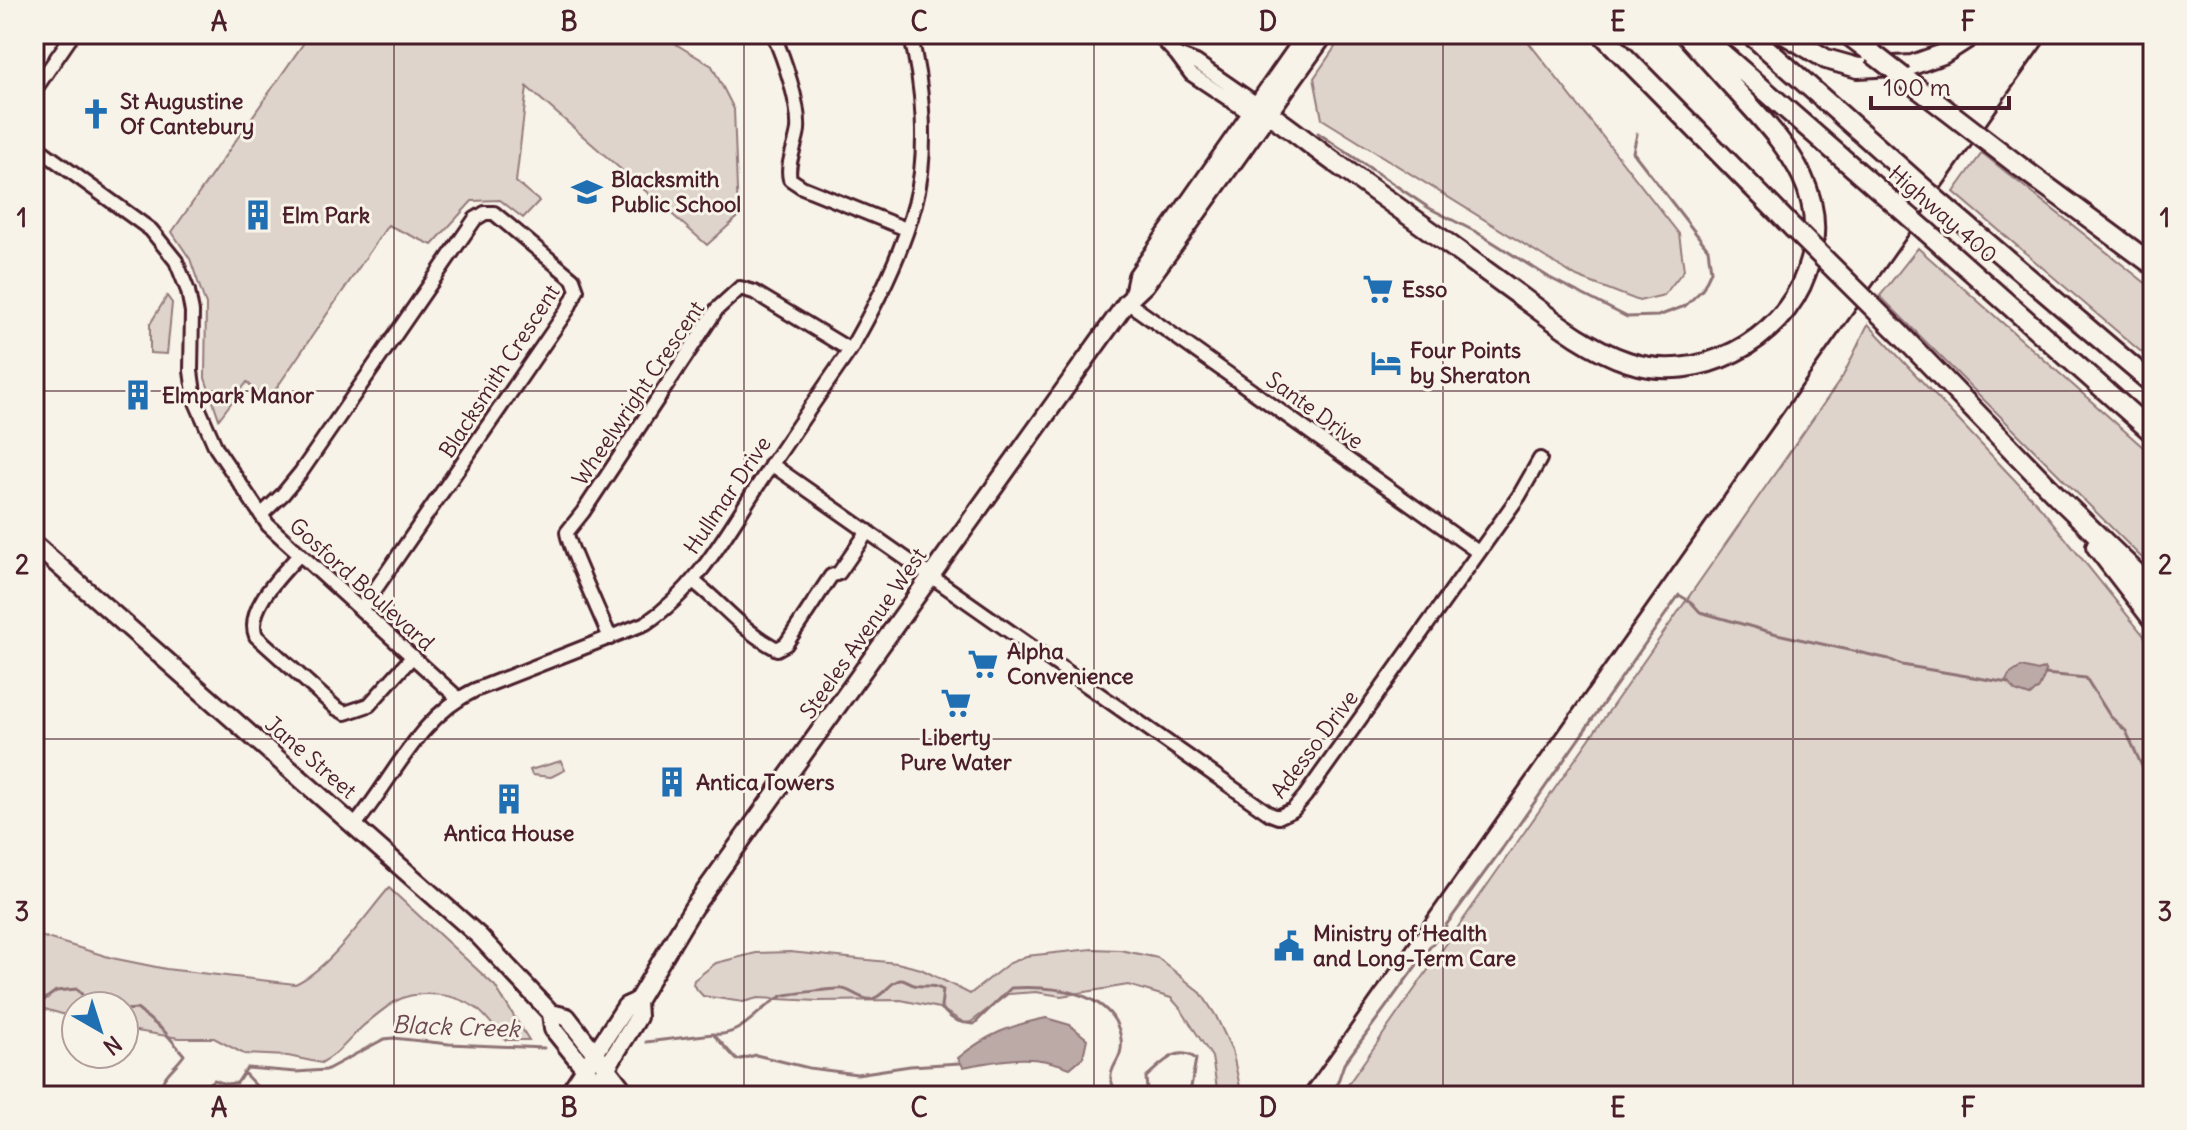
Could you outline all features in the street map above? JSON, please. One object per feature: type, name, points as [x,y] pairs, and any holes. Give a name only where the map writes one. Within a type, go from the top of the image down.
[{"type":"highway","points":[[1602,34],[2060,499],[2153,589]]},
{"type":"highway","points":[[1259,111],[1562,326],[1629,362],[1665,368],[1698,365],[1741,349],[1766,332],[1786,311],[1802,286],[1812,258],[1815,225],[1804,180],[1784,144],[1685,34]]},
{"type":"highway","name":"Highway 400","points":[[1700,34],[2153,433]]},
{"type":"highway","name":"Highway 400","points":[[1750,34],[1945,207],[2153,384]]},
{"type":"highway","points":[[1784,34],[1826,59],[1858,68],[1912,65],[1943,54],[1974,34]]},
{"type":"highway","points":[[1847,34],[2153,265]]},
{"type":"highway","points":[[2060,499],[2153,620]]},
{"type":"main road","name":"Steeles Avenue West","points":[[567,1096],[626,1006],[637,1001],[693,908],[1130,298],[1137,276],[1199,200],[1307,34]]},
{"type":"main road","name":"Steeles Avenue West","points":[[1259,111],[1325,34]]},
{"type":"main road","name":"Jane Street","points":[[34,544],[479,936],[551,1013],[567,1017],[628,1096]]},
{"type":"main road","name":"Steeles Avenue West","points":[[597,1092],[606,1068],[638,1017],[637,1001]]},
{"type":"main road","name":"Jane Street","points":[[551,1013],[553,1029],[585,1069],[597,1092]]},
{"type":"street","points":[[34,91],[73,34]]},
{"type":"street","points":[[773,34],[798,118],[796,146],[788,170],[790,179],[802,187],[906,229]]},
{"type":"street","name":"Hullmar Drive","points":[[355,825],[421,732],[433,718],[459,699],[610,638],[661,613],[693,581],[867,322],[906,229],[920,175],[923,112],[919,71],[910,34]]},
{"type":"street","points":[[1157,34],[1176,54],[1196,62],[1259,111]]},
{"type":"street","name":"Gosford Boulevard","points":[[34,145],[151,230],[176,261],[188,291],[192,312],[191,371],[195,400],[216,448],[261,515],[276,534],[459,699]]},
{"type":"street","name":"Blacksmith Crescent","points":[[261,515],[301,472],[475,219],[485,213],[494,213],[573,279],[577,290],[568,309],[361,610]]},
{"type":"street","name":"Wheelwright Crescent","points":[[610,638],[576,554],[567,542],[567,532],[725,300],[740,288],[754,292],[850,350]]},
{"type":"street","name":"Sante Drive","points":[[1130,298],[1478,552]]},
{"type":"street","name":"Adesso Drive","points":[[930,574],[1278,817],[1293,810],[1305,796],[1519,496],[1540,459]]},
{"type":"street","points":[[771,464],[930,574]]},
{"type":"street","points":[[693,581],[742,628],[777,649],[786,644],[831,576],[839,573],[868,531]]},
{"type":"street","points":[[299,555],[264,595],[253,632],[291,669],[345,713],[369,705],[413,656]]},
{"type":"shaded area","points":[[310,34],[659,34],[712,66],[734,109],[738,217],[707,245],[527,87],[516,182],[539,201],[523,218],[500,200],[472,201],[432,245],[388,225],[267,402],[247,382],[219,419],[205,378],[206,305],[190,259],[172,232]]},
{"type":"shaded area","points":[[1344,34],[1522,34],[1679,234],[1684,270],[1664,295],[1639,301],[1577,277],[1322,119],[1314,78]]},
{"type":"shaded area","points":[[1982,153],[2153,289],[2153,362],[1954,192]]},
{"type":"shaded area","points":[[1918,248],[2153,456],[2153,569],[1880,296]]},
{"type":"shaded area","points":[[167,296],[172,303],[167,354],[150,353],[150,324]]},
{"type":"shaded area","points":[[1868,324],[2041,508],[2153,647],[2153,1096],[1340,1096],[1843,376]]},
{"type":"shaded area","points":[[2021,667],[2038,671],[2044,668],[2046,672],[2039,688],[2030,696],[2015,691],[2006,681]]},
{"type":"shaded area","points":[[561,761],[565,770],[551,777],[532,775],[530,770]]},
{"type":"shaded area","points":[[389,888],[495,986],[529,1040],[505,1040],[488,1019],[468,1003],[427,994],[393,1003],[321,1063],[288,1056],[244,1054],[214,1038],[179,1038],[140,1032],[140,990],[60,990],[60,1013],[34,1006],[34,934],[112,958],[166,969],[295,984],[321,967]]},
{"type":"shaded area","points":[[1092,949],[1120,950],[1158,958],[1201,993],[1232,1050],[1242,1096],[1223,1096],[1217,1088],[1212,1057],[1171,998],[1128,985],[1061,996],[1036,992],[1008,994],[971,1022],[965,1023],[939,1008],[901,1000],[758,998],[743,1002],[703,996],[693,985],[694,980],[716,963],[756,953],[790,952],[897,963],[921,969],[970,994],[1008,964],[1026,956]]},
{"type":"shaded area","points":[[1046,1018],[1070,1025],[1087,1039],[1083,1057],[1070,1068],[1029,1059],[963,1067],[958,1058],[999,1032]]},
{"type":"shaded area","points":[[299,1089],[310,1096],[259,1096],[265,1091]]},
{"type":"waterway","points":[[1318,133],[1429,208],[1478,233],[1550,278],[1627,317],[1658,316],[1685,306],[1702,290],[1711,271],[1708,249],[1633,152],[1637,134]]},
{"type":"waterway","points":[[1333,1096],[1344,1064],[1502,849],[1679,595],[1700,612],[1777,634],[1889,659],[1902,665],[2008,683]]},
{"type":"waterway","points":[[2045,674],[2086,678],[2110,716],[2126,731],[2145,773]]},
{"type":"waterway","name":"Black Creek","points":[[646,1042],[733,1031],[786,995],[843,989],[872,999],[899,980],[904,980],[943,990],[941,1007],[955,1020],[974,1024],[1011,988],[1043,988],[1093,1000],[1116,1022],[1121,1048],[1111,1080],[1120,1096]]},
{"type":"waterway","name":"Black Creek","points":[[66,990],[78,990]]},
{"type":"waterway","name":"Black Creek","points":[[34,1004],[36,1006],[60,991]]},
{"type":"waterway","name":"Black Creek","points":[[140,1011],[164,1031],[184,1055],[165,1078],[160,1096]]},
{"type":"waterway","points":[[713,1034],[737,1060],[756,1055],[809,1068],[857,1074],[960,1063]]},
{"type":"waterway","name":"Black Creek","points":[[202,1096],[200,1089],[214,1080],[225,1084],[237,1083],[247,1068],[296,1072],[326,1070],[384,1039],[544,1048]]},
{"type":"waterway","name":"Black Creek","points":[[1151,1096],[1146,1077],[1169,1058],[1182,1054],[1196,1059],[1191,1087],[1199,1096]]},
{"type":"waterway","points":[[243,1072],[262,1092]]},
{"type":"railway","points":[[1301,1096],[2050,34]]},
{"type":"place","name":"St Augustine Of Cantebury","points":[[96,114]]},
{"type":"place","name":"Blacksmith Public School","points":[[587,192]]},
{"type":"place","name":"Elm Park","points":[[258,215]]},
{"type":"place","name":"Esso","points":[[1378,289]]},
{"type":"place","name":"Four Points by Sheraton","points":[[1386,363]]},
{"type":"place","name":"Elmpark Manor","points":[[138,395]]},
{"type":"place","name":"Alpha Convenience","points":[[983,664]]},
{"type":"place","name":"Liberty Pure Water","points":[[956,703]]},
{"type":"place","name":"Antica Towers","points":[[672,782]]},
{"type":"place","name":"Antica House","points":[[509,799]]},
{"type":"place","name":"Ministry of Health and Long-Term Care","points":[[1289,946]]}]
